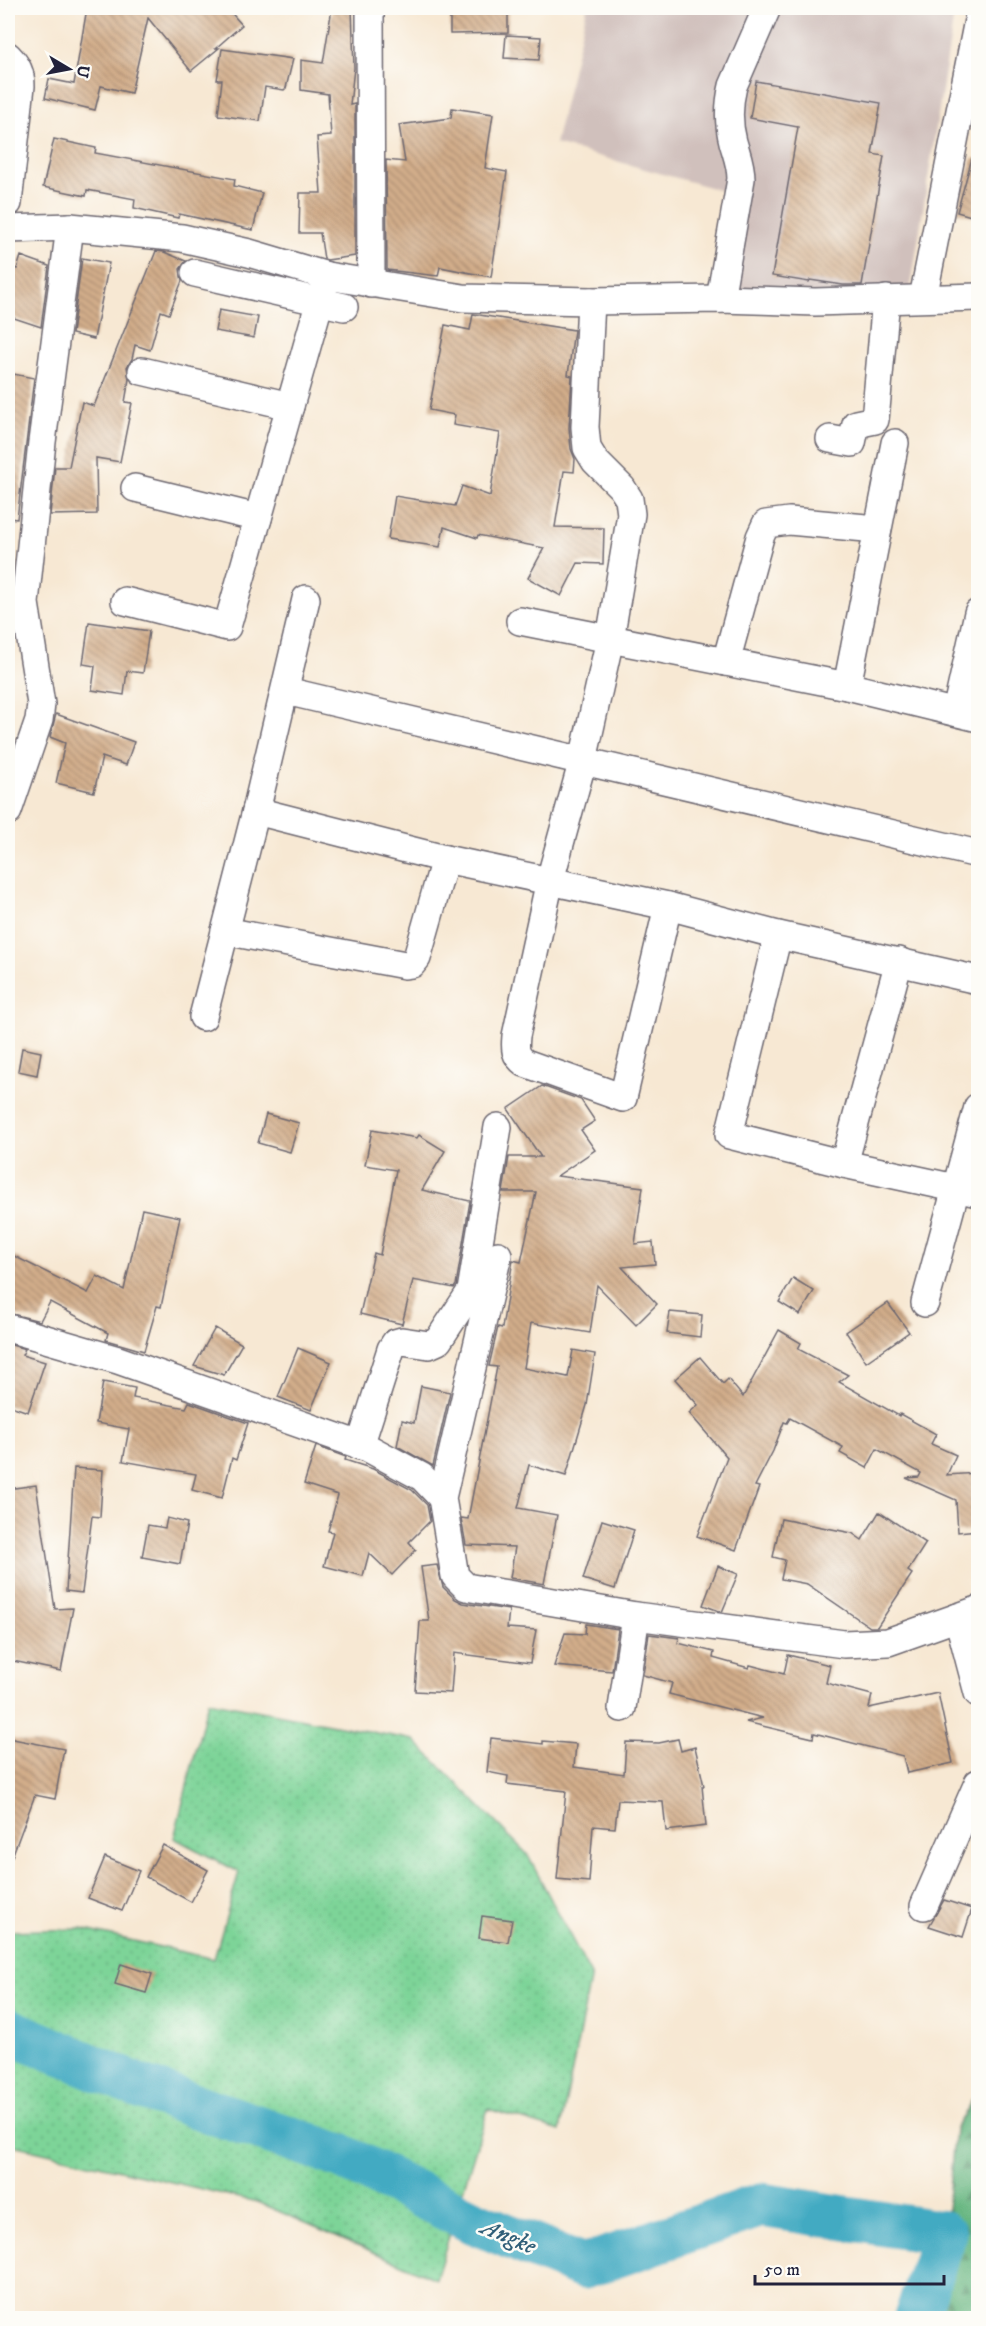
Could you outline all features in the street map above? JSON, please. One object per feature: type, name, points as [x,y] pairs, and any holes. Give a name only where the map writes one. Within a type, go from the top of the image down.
[{"type":"street","points":[[370,8],[372,284]]},
{"type":"street","points":[[720,299],[741,179],[741,165],[730,130],[728,112],[730,99],[733,86],[767,8]]},
{"type":"street","points":[[923,298],[974,66],[978,20]]},
{"type":"street","points":[[8,56],[15,62],[21,74],[8,203]]},
{"type":"street","points":[[8,229],[70,227],[182,238],[249,253],[327,276],[463,298],[591,301],[720,299],[815,302],[978,297]]},
{"type":"street","points":[[8,811],[39,720],[41,704],[25,603],[42,442],[70,227]]},
{"type":"street","points":[[195,273],[332,305]]},
{"type":"street","points":[[125,601],[227,627],[290,406],[332,305],[327,276]]},
{"type":"street","points":[[830,439],[852,443],[856,424],[875,420],[886,299]]},
{"type":"street","points":[[591,301],[585,427],[587,448],[595,461],[622,488],[628,499],[631,514],[610,639],[583,760],[550,880],[514,1050],[518,1058],[525,1063],[623,1098],[668,906]]},
{"type":"street","points":[[142,371],[290,406]]},
{"type":"street","points":[[847,686],[895,443]]},
{"type":"street","points":[[135,488],[258,518]]},
{"type":"street","points":[[726,662],[760,537],[766,524],[789,521],[877,529]]},
{"type":"street","points":[[203,1017],[286,691],[306,600]]},
{"type":"street","points":[[520,621],[847,686],[967,715],[978,613]]},
{"type":"street","points":[[286,691],[978,854]]},
{"type":"street","points":[[256,811],[445,859],[668,906],[778,935],[978,980]]},
{"type":"street","points":[[225,931],[405,965],[412,964],[417,958],[445,859]]},
{"type":"street","points":[[778,935],[729,1135],[844,1164],[968,1191]]},
{"type":"street","points":[[844,1164],[899,962]]},
{"type":"street","points":[[926,1303],[968,1191],[978,1107]]},
{"type":"street","points":[[360,1446],[390,1349],[395,1343],[402,1341],[429,1345],[438,1341],[471,1291],[498,1127]]},
{"type":"street","points":[[498,1255],[442,1498],[455,1576],[466,1587],[636,1616],[844,1644],[888,1642],[968,1613],[978,1693]]},
{"type":"street","points":[[8,1328],[118,1360],[360,1446],[422,1477],[442,1498]]},
{"type":"street","points":[[622,1708],[636,1616]]},
{"type":"street","points":[[924,1906],[978,1783]]},
{"type":"shaded area","points":[[587,8],[955,8],[909,298],[732,295],[745,197],[555,144]]},
{"type":"green space","points":[[208,1701],[414,1740],[527,1854],[591,1975],[560,2131],[488,2109],[436,2279],[257,2202],[8,2144],[8,1931],[81,1929],[214,1959],[239,1872],[174,1838]]},
{"type":"green space","points":[[978,2090],[978,2318],[936,2318],[955,2129]]},
{"type":"building","points":[[87,8],[227,8],[242,25],[191,71],[148,18],[131,93],[101,86],[95,110],[45,98],[49,79],[74,84]]},
{"type":"building","points":[[332,8],[352,8],[354,68],[350,105],[355,104],[355,256],[327,260],[324,259],[320,233],[299,233],[300,193],[321,193],[317,137],[331,136],[328,94],[301,90],[301,60],[323,63]]},
{"type":"building","points":[[450,8],[508,8],[508,33],[450,34]]},
{"type":"building","points":[[506,35],[541,37],[539,60],[504,58]]},
{"type":"building","points":[[222,49],[293,59],[284,90],[265,87],[260,121],[218,115],[222,80],[217,80]]},
{"type":"building","points":[[756,81],[881,103],[872,154],[884,156],[862,285],[843,285],[810,280],[809,282],[772,276],[798,127],[750,118]]},
{"type":"building","points":[[452,108],[493,114],[485,168],[507,172],[491,277],[440,267],[438,276],[387,270],[386,160],[405,162],[399,125],[451,118]]},
{"type":"building","points":[[54,139],[96,148],[95,153],[235,179],[234,186],[262,193],[253,230],[179,214],[178,218],[134,208],[135,199],[87,190],[86,196],[43,187]]},
{"type":"building","points":[[972,158],[978,159],[978,218],[957,212]]},
{"type":"building","points":[[156,251],[186,261],[180,269],[182,281],[169,314],[161,311],[150,350],[135,345],[132,359],[127,367],[129,379],[125,402],[132,403],[120,462],[96,458],[97,514],[50,515],[55,467],[69,467],[82,402],[94,406]]},
{"type":"building","points":[[21,256],[49,266],[41,327],[8,316],[8,266],[17,269]]},
{"type":"building","points":[[82,258],[109,263],[94,339],[72,334]]},
{"type":"building","points":[[219,310],[258,317],[254,338],[215,331]]},
{"type":"building","points":[[473,314],[574,330],[568,375],[572,376],[569,428],[571,449],[575,459],[574,472],[564,471],[555,527],[604,528],[603,564],[578,563],[561,596],[528,578],[544,548],[478,535],[477,538],[444,527],[440,547],[388,539],[395,496],[455,506],[462,486],[490,496],[500,433],[453,425],[455,415],[429,410],[445,325],[470,330]]},
{"type":"building","points":[[8,373],[34,378],[17,519],[8,518]]},
{"type":"building","points":[[89,622],[149,631],[143,673],[127,671],[124,695],[92,690],[95,666],[83,664]]},
{"type":"building","points":[[56,714],[134,742],[126,765],[102,757],[94,792],[56,783],[65,743],[50,737]]},
{"type":"building","points":[[22,1048],[41,1052],[37,1075],[18,1071]]},
{"type":"building","points":[[542,1086],[581,1100],[595,1121],[581,1130],[595,1150],[557,1176],[643,1187],[635,1244],[653,1242],[655,1264],[622,1267],[657,1304],[636,1325],[597,1285],[590,1333],[531,1323],[524,1368],[568,1377],[573,1350],[595,1354],[587,1405],[566,1476],[529,1465],[518,1508],[557,1515],[544,1584],[510,1578],[515,1547],[466,1545],[461,1518],[468,1519],[497,1367],[489,1366],[498,1327],[502,1328],[513,1260],[521,1262],[536,1192],[503,1192],[509,1157],[541,1157],[508,1109]]},
{"type":"building","points":[[266,1114],[299,1123],[290,1152],[258,1143]]},
{"type":"building","points":[[372,1130],[417,1138],[419,1135],[445,1151],[422,1190],[470,1201],[456,1285],[454,1288],[413,1280],[402,1324],[360,1314],[374,1253],[380,1255],[396,1170],[365,1165]]},
{"type":"building","points":[[142,1209],[180,1217],[161,1307],[157,1306],[144,1351],[106,1340],[108,1333],[50,1302],[40,1321],[8,1313],[8,1253],[88,1293],[97,1276],[124,1290]]},
{"type":"building","points":[[793,1278],[814,1291],[800,1315],[779,1302]]},
{"type":"building","points":[[888,1303],[909,1332],[866,1362],[846,1332]]},
{"type":"building","points":[[670,1312],[702,1315],[700,1337],[667,1333]]},
{"type":"building","points":[[215,1328],[242,1344],[224,1375],[194,1366]]},
{"type":"building","points":[[779,1330],[801,1343],[798,1349],[848,1375],[839,1382],[936,1434],[931,1444],[956,1455],[947,1475],[978,1473],[978,1530],[958,1532],[956,1500],[906,1478],[919,1477],[921,1473],[877,1449],[867,1468],[840,1453],[843,1447],[790,1418],[787,1423],[784,1422],[773,1451],[755,1486],[759,1487],[736,1550],[697,1536],[727,1457],[689,1413],[698,1405],[675,1379],[700,1357],[723,1384],[728,1379],[743,1397]]},
{"type":"building","points":[[8,1344],[25,1349],[22,1355],[45,1362],[28,1412],[8,1405]]},
{"type":"building","points":[[298,1348],[331,1362],[311,1410],[278,1397]]},
{"type":"building","points":[[103,1382],[135,1388],[133,1398],[186,1408],[189,1402],[248,1423],[236,1460],[232,1458],[222,1498],[192,1490],[196,1474],[123,1461],[129,1429],[96,1423]]},
{"type":"building","points":[[421,1386],[450,1392],[433,1466],[397,1446],[402,1420],[414,1423]]},
{"type":"building","points":[[316,1446],[346,1457],[345,1460],[373,1469],[412,1490],[427,1505],[430,1521],[409,1542],[416,1550],[392,1575],[369,1553],[363,1576],[324,1566],[333,1532],[328,1531],[338,1495],[304,1484]]},
{"type":"building","points":[[74,1468],[103,1470],[100,1517],[92,1516],[82,1593],[66,1591]]},
{"type":"building","points":[[36,1485],[55,1609],[73,1608],[61,1671],[8,1660],[8,1506],[11,1505],[8,1489]]},
{"type":"building","points":[[879,1512],[926,1543],[908,1571],[912,1574],[877,1627],[870,1627],[807,1584],[781,1579],[785,1560],[773,1557],[781,1519],[852,1533],[862,1540]]},
{"type":"building","points":[[167,1518],[187,1523],[180,1564],[142,1557],[148,1525],[165,1528]]},
{"type":"building","points":[[602,1520],[634,1530],[615,1589],[583,1579]]},
{"type":"building","points":[[437,1565],[443,1587],[455,1599],[463,1603],[509,1610],[507,1628],[536,1630],[530,1663],[454,1653],[451,1693],[415,1691],[420,1621],[429,1621],[421,1567]]},
{"type":"building","points":[[718,1566],[738,1574],[722,1612],[703,1605]]},
{"type":"building","points":[[586,1624],[618,1629],[612,1671],[554,1666],[565,1633],[585,1634]]},
{"type":"building","points":[[649,1634],[679,1638],[678,1643],[714,1652],[713,1658],[749,1668],[750,1665],[784,1674],[788,1655],[830,1665],[826,1683],[872,1695],[869,1708],[938,1693],[953,1763],[907,1773],[903,1756],[814,1733],[813,1738],[746,1722],[763,1718],[669,1694],[672,1683],[643,1675]]},
{"type":"building","points":[[8,1738],[64,1749],[55,1799],[35,1795],[10,1862],[8,1862]]},
{"type":"building","points":[[491,1738],[543,1744],[543,1741],[576,1744],[574,1767],[624,1774],[626,1742],[659,1743],[678,1739],[681,1751],[695,1747],[704,1786],[702,1786],[706,1826],[666,1831],[663,1802],[618,1800],[615,1828],[593,1826],[589,1882],[557,1879],[566,1791],[507,1784],[508,1776],[487,1772]]},
{"type":"building","points":[[163,1845],[208,1870],[191,1902],[146,1877]]},
{"type":"building","points":[[105,1857],[139,1871],[122,1911],[88,1898]]},
{"type":"building","points":[[944,1900],[972,1909],[963,1937],[929,1926]]},
{"type":"building","points":[[482,1916],[512,1920],[508,1942],[479,1938]]},
{"type":"building","points":[[121,1964],[152,1974],[146,1993],[115,1984]]},
{"type":"waterway","name":"Angke","points":[[8,2030],[140,2087],[341,2156],[472,2221],[583,2267],[761,2205],[944,2233],[916,2318]]}]
